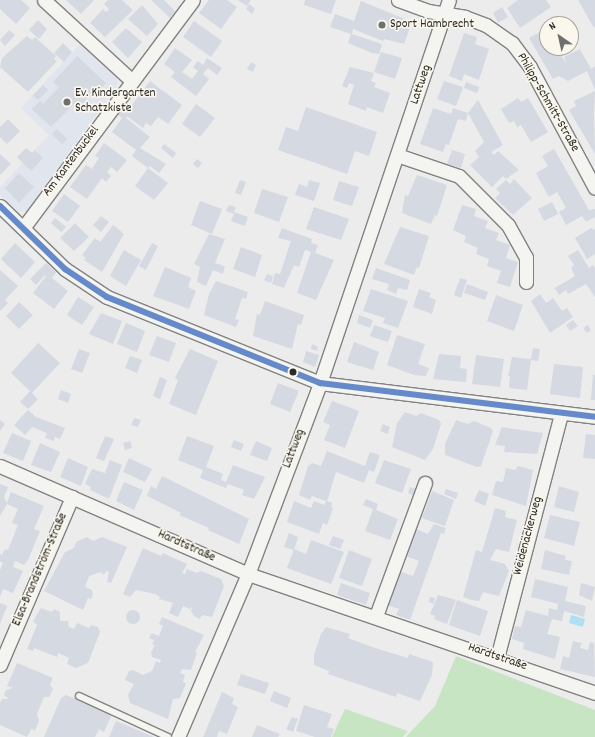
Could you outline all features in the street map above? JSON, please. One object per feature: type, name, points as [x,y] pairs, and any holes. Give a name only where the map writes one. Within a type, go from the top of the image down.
[{"type":"street","points":[[44,0],[132,81]]},
{"type":"street","name":"Am Kantenbuckel","points":[[23,228],[193,0]]},
{"type":"street","name":"Philipp-Schmitt-Straße","points":[[398,0],[446,15],[465,17],[486,24],[512,43],[530,66],[595,188]]},
{"type":"street","name":"Lattweg","points":[[178,737],[248,574],[320,383],[446,15],[449,0]]},
{"type":"street","points":[[397,155],[459,176],[508,225],[526,257],[526,282]]},
{"type":"street","points":[[0,206],[65,269],[107,297],[320,383],[595,417]]},
{"type":"street","name":"Weidenäckerweg","points":[[497,658],[561,414]]},
{"type":"street","name":"Hardtstraße","points":[[0,466],[248,574],[376,616],[595,692]]},
{"type":"street","points":[[376,616],[425,483]]},
{"type":"street","name":"Elsa-Brandström-Straße","points":[[0,665],[72,497]]},
{"type":"lane","points":[[79,696],[168,737]]},
{"type":"shaded area","name":"Ev. Kindergarten Schatzkiste","points":[[80,44],[117,78],[118,85],[27,211],[19,212],[0,195],[0,187],[49,135],[21,108]]},
{"type":"green space","points":[[456,656],[595,710],[595,737],[406,737],[435,706]]},
{"type":"green space","points":[[345,709],[408,731],[403,737],[332,737]]},
{"type":"water","points":[[571,615],[585,619],[583,627],[569,623]]},
{"type":"building","points":[[0,0],[21,0],[30,8],[16,24],[0,9]]},
{"type":"building","points":[[66,0],[94,0],[81,14]]},
{"type":"building","points":[[108,0],[122,0],[133,10],[105,37],[90,23],[103,9],[106,12],[109,9],[104,4]]},
{"type":"building","points":[[151,0],[164,0],[175,11],[170,18]]},
{"type":"building","points":[[209,0],[227,0],[237,7],[221,29],[199,13]]},
{"type":"building","points":[[238,0],[251,0],[247,6]]},
{"type":"building","points":[[305,0],[336,0],[331,14],[304,5]]},
{"type":"building","points":[[518,0],[546,0],[551,7],[520,28],[507,8]]},
{"type":"building","points":[[578,0],[595,0],[594,28]]},
{"type":"building","name":"Sport Hambrecht","points":[[361,1],[412,22],[404,44],[384,39],[383,41],[353,29],[352,34],[382,44],[379,54],[372,53],[348,43],[351,34],[330,27],[335,14],[354,21]]},
{"type":"building","points":[[249,4],[255,9],[252,14],[246,9]]},
{"type":"building","points":[[142,5],[158,24],[147,36],[128,19]]},
{"type":"building","points":[[502,7],[508,17],[498,23],[493,13]]},
{"type":"building","points":[[38,20],[47,29],[39,39],[29,30]]},
{"type":"building","points":[[194,21],[222,41],[211,57],[183,37]]},
{"type":"building","points":[[126,28],[142,42],[128,58],[112,42]]},
{"type":"building","points":[[9,30],[15,35],[5,46],[0,40]]},
{"type":"building","points":[[539,32],[539,55],[529,38]]},
{"type":"building","points":[[464,33],[477,37],[475,44],[489,49],[479,80],[464,74],[462,81],[449,76]]},
{"type":"building","points":[[27,36],[32,40],[35,37],[56,56],[54,59],[57,61],[28,92],[0,67],[2,58]]},
{"type":"building","points":[[63,43],[72,52],[64,62],[54,53]]},
{"type":"building","points":[[175,48],[192,60],[182,72],[192,79],[198,71],[193,67],[198,61],[203,65],[207,58],[222,68],[217,75],[208,68],[203,74],[209,79],[196,96],[171,77],[175,72],[164,64]]},
{"type":"building","points":[[580,49],[591,69],[595,66],[595,90],[587,71],[568,81],[559,76],[553,79],[540,56],[562,56],[566,64],[564,57],[579,56]]},
{"type":"building","points":[[381,52],[402,58],[395,79],[374,72]]},
{"type":"building","points":[[77,56],[106,83],[94,97],[91,94],[79,107],[75,103],[51,127],[32,109],[40,101],[43,104],[59,87],[53,82]]},
{"type":"building","points":[[251,62],[256,65],[253,72],[247,69]]},
{"type":"building","points":[[350,67],[374,73],[371,81],[376,83],[374,87],[390,93],[383,113],[367,107],[366,111],[348,104],[354,85],[349,83],[347,88],[342,86]]},
{"type":"building","points":[[150,81],[182,105],[168,124],[158,117],[151,126],[146,123],[143,128],[127,116],[126,118],[150,137],[140,148],[166,164],[159,173],[150,166],[148,168],[132,156],[136,150],[112,132],[122,118],[118,115],[120,111],[129,109]]},
{"type":"building","points":[[444,81],[463,87],[456,106],[437,99]]},
{"type":"building","points":[[466,82],[479,87],[477,93],[464,88]]},
{"type":"building","points":[[43,85],[48,90],[38,100],[33,95]]},
{"type":"building","points":[[595,91],[595,154],[569,110],[576,106],[574,101]]},
{"type":"building","points":[[518,98],[521,102],[528,98],[548,132],[531,142],[521,125],[517,127],[514,121],[509,123],[501,109]]},
{"type":"building","points":[[478,100],[503,145],[491,152],[494,155],[498,151],[519,170],[506,179],[503,176],[492,187],[470,165],[479,157],[475,151],[484,142],[468,113]]},
{"type":"building","points":[[196,104],[215,118],[200,137],[182,124]]},
{"type":"building","points":[[306,107],[377,132],[369,156],[355,151],[347,174],[278,150],[286,127],[298,131]]},
{"type":"building","points":[[433,108],[451,114],[453,108],[468,113],[466,121],[458,119],[449,145],[446,144],[443,152],[420,144]]},
{"type":"building","points":[[8,119],[20,131],[7,144],[0,137],[0,127]]},
{"type":"building","points":[[57,129],[67,139],[62,144],[52,134]]},
{"type":"building","points":[[104,143],[127,160],[117,172],[111,167],[107,172],[111,176],[106,182],[102,178],[87,199],[70,187],[86,165],[92,169],[99,158],[95,156]]},
{"type":"building","points":[[164,144],[176,153],[173,158],[161,148]]},
{"type":"building","points":[[26,148],[32,153],[35,150],[43,158],[31,171],[17,157]]},
{"type":"building","points":[[554,149],[589,210],[595,209],[595,217],[586,222],[582,216],[566,225],[559,212],[566,208],[557,192],[549,197],[536,173],[548,166],[542,156]]},
{"type":"building","points":[[452,150],[465,154],[461,168],[447,164]]},
{"type":"building","points":[[0,154],[11,164],[0,175]]},
{"type":"building","points":[[197,159],[202,163],[198,168],[193,164]]},
{"type":"building","points":[[148,168],[168,183],[154,200],[135,186]]},
{"type":"building","points":[[19,173],[34,187],[19,203],[5,188]]},
{"type":"building","points":[[417,175],[447,185],[437,216],[435,215],[431,224],[402,213],[405,195],[408,196]]},
{"type":"building","points":[[514,179],[532,198],[513,215],[495,198],[500,193],[496,189],[506,180],[510,184]]},
{"type":"building","points":[[240,180],[246,182],[241,195],[235,193]]},
{"type":"building","points":[[309,180],[320,183],[314,201],[295,195],[299,184],[307,187]]},
{"type":"building","points":[[339,181],[359,187],[352,206],[333,200]]},
{"type":"building","points":[[262,189],[288,197],[279,222],[254,213]]},
{"type":"building","points":[[64,194],[80,206],[68,222],[52,211]]},
{"type":"building","points":[[200,201],[222,209],[212,234],[191,225]]},
{"type":"building","points":[[552,202],[558,214],[544,221],[538,209]]},
{"type":"building","points":[[229,205],[236,207],[234,212],[248,217],[245,226],[231,221],[234,214],[226,211]]},
{"type":"building","points":[[462,205],[476,209],[474,216],[488,221],[485,228],[499,233],[496,240],[510,245],[506,258],[518,262],[510,287],[497,283],[501,271],[487,266],[489,259],[476,254],[478,248],[464,242],[466,236],[453,230]]},
{"type":"building","points":[[314,207],[349,219],[341,240],[306,229]]},
{"type":"building","points":[[101,216],[109,222],[101,232],[93,225]]},
{"type":"building","points":[[55,218],[66,227],[61,232],[51,223]]},
{"type":"building","points":[[75,223],[89,237],[74,251],[60,238]]},
{"type":"building","points":[[113,225],[124,234],[102,272],[84,260],[86,258],[82,255],[95,238],[100,242]]},
{"type":"building","points":[[400,227],[429,236],[419,268],[417,267],[414,275],[384,264]]},
{"type":"building","points":[[282,228],[312,239],[311,243],[318,245],[315,253],[334,260],[316,300],[297,293],[311,252],[305,250],[299,267],[294,265],[284,288],[272,284],[275,273],[280,274],[291,241],[278,238]]},
{"type":"building","points":[[591,228],[595,230],[595,254],[587,259],[575,238]]},
{"type":"building","points":[[209,234],[225,239],[215,263],[225,266],[223,274],[213,270],[206,286],[197,282],[200,267],[194,264]]},
{"type":"building","points":[[15,243],[35,262],[21,278],[1,259]]},
{"type":"building","points":[[152,243],[158,246],[146,270],[139,266]]},
{"type":"building","points":[[241,247],[262,255],[255,277],[233,269]]},
{"type":"building","points":[[124,250],[141,260],[126,286],[110,276]]},
{"type":"building","points":[[578,250],[589,268],[593,265],[595,268],[595,297],[586,284],[568,294],[566,290],[559,295],[555,288],[575,276],[571,268],[574,265],[568,256]]},
{"type":"building","points":[[46,263],[56,272],[52,278],[68,291],[54,309],[33,293],[46,276],[45,275],[36,285],[30,279]]},
{"type":"building","points":[[165,267],[191,278],[188,287],[196,291],[189,309],[153,296]]},
{"type":"building","points":[[376,268],[410,280],[407,290],[398,288],[396,294],[387,290],[389,284],[372,279]]},
{"type":"building","points":[[0,270],[18,286],[5,300],[8,303],[0,311]]},
{"type":"building","points":[[267,274],[273,276],[271,283],[264,280]]},
{"type":"building","points":[[460,278],[467,280],[461,298],[454,295]]},
{"type":"building","points":[[216,281],[248,292],[246,299],[242,298],[235,319],[239,320],[236,327],[204,315],[209,294]]},
{"type":"building","points":[[467,284],[488,292],[485,300],[464,293]]},
{"type":"building","points":[[371,289],[408,301],[398,328],[383,323],[385,318],[363,311]]},
{"type":"building","points":[[419,289],[431,293],[429,297],[436,300],[432,314],[413,307]]},
{"type":"building","points":[[540,294],[546,303],[553,298],[562,311],[567,308],[573,317],[550,333],[531,301]]},
{"type":"building","points":[[496,295],[523,305],[514,331],[487,321]]},
{"type":"building","points":[[78,297],[94,307],[82,325],[67,315]]},
{"type":"building","points":[[265,301],[304,315],[301,325],[298,324],[292,349],[253,336],[257,314],[260,315]]},
{"type":"building","points":[[19,302],[33,315],[19,329],[6,316]]},
{"type":"building","points":[[101,313],[122,321],[113,344],[89,334]]},
{"type":"building","points":[[359,315],[373,320],[370,328],[357,323]]},
{"type":"building","points":[[573,320],[578,326],[570,331],[566,325]]},
{"type":"building","points":[[126,323],[145,331],[137,352],[117,344]]},
{"type":"building","points":[[374,325],[392,331],[388,342],[370,336]]},
{"type":"building","points":[[588,325],[591,330],[587,333],[583,328]]},
{"type":"building","points":[[397,335],[425,344],[418,364],[429,368],[426,376],[414,375],[387,365]]},
{"type":"building","points":[[157,336],[176,343],[169,362],[149,355]]},
{"type":"building","points":[[354,342],[379,352],[373,370],[347,362]]},
{"type":"building","points":[[38,343],[60,363],[32,393],[38,399],[28,409],[20,402],[30,391],[11,373]]},
{"type":"building","points":[[312,344],[318,347],[317,351],[311,349]]},
{"type":"building","points":[[533,348],[540,349],[538,361],[531,360],[527,390],[509,388],[510,376],[508,376],[512,357],[531,359]]},
{"type":"building","points":[[79,349],[90,353],[82,373],[71,369]]},
{"type":"building","points":[[190,349],[218,361],[196,415],[169,404],[178,380],[175,378]]},
{"type":"building","points":[[306,351],[319,355],[315,367],[303,362]]},
{"type":"building","points":[[439,354],[461,356],[460,368],[467,369],[466,382],[433,379]]},
{"type":"building","points":[[476,355],[504,359],[500,387],[472,384]]},
{"type":"building","points":[[130,356],[142,360],[137,373],[125,368]]},
{"type":"building","points":[[554,364],[583,367],[580,398],[550,394]]},
{"type":"building","points":[[593,374],[595,375],[595,400],[591,400]]},
{"type":"building","points":[[160,377],[167,380],[160,399],[153,396]]},
{"type":"building","points":[[278,383],[299,391],[290,412],[270,404]]},
{"type":"building","points":[[61,390],[71,394],[68,403],[58,399]]},
{"type":"building","points":[[332,401],[359,411],[345,448],[324,440],[330,425],[323,422]]},
{"type":"building","points":[[28,410],[36,417],[65,428],[60,439],[55,437],[54,441],[45,438],[47,433],[32,427],[25,435],[14,425]]},
{"type":"building","points":[[405,412],[416,416],[421,413],[439,420],[441,424],[433,449],[425,460],[392,447],[397,423]]},
{"type":"building","points":[[134,418],[141,420],[138,427],[131,425]]},
{"type":"building","points":[[0,420],[5,424],[0,431]]},
{"type":"building","points":[[456,420],[468,424],[474,421],[491,428],[493,431],[481,466],[477,467],[445,455],[445,444]]},
{"type":"building","points":[[383,424],[390,427],[388,434],[380,431]]},
{"type":"building","points":[[502,427],[543,433],[537,454],[504,452],[505,446],[495,445]]},
{"type":"building","points":[[12,433],[31,441],[23,461],[3,453]]},
{"type":"building","points":[[586,434],[595,435],[595,459],[583,458]]},
{"type":"building","points":[[105,436],[114,439],[104,461],[96,458]]},
{"type":"building","points":[[187,436],[214,446],[206,467],[223,474],[221,480],[226,482],[233,465],[265,477],[254,499],[242,495],[244,490],[228,484],[226,488],[200,478],[203,470],[178,460]]},
{"type":"building","points":[[234,440],[244,444],[241,451],[231,447]]},
{"type":"building","points":[[130,441],[132,448],[125,450],[123,443]]},
{"type":"building","points":[[256,441],[272,448],[267,461],[250,455]]},
{"type":"building","points":[[40,443],[60,452],[51,472],[31,465]]},
{"type":"building","points":[[327,451],[365,466],[370,452],[380,455],[374,472],[369,470],[364,483],[336,472],[327,501],[332,503],[331,507],[333,508],[327,525],[323,523],[319,534],[287,522],[294,501],[311,508],[314,501],[324,505],[326,501],[312,496],[310,500],[299,495],[308,466],[312,463],[321,466]]},
{"type":"building","points":[[68,458],[88,467],[81,486],[60,477]]},
{"type":"building","points":[[129,458],[152,469],[145,482],[123,472]]},
{"type":"building","points":[[110,460],[122,465],[109,499],[90,490],[91,487],[85,484],[92,469],[105,473]]},
{"type":"building","points":[[384,460],[411,469],[402,493],[375,483]]},
{"type":"building","points":[[518,466],[533,470],[526,506],[492,495],[496,481],[503,482],[506,468],[515,470]]},
{"type":"building","points":[[162,476],[249,519],[239,544],[208,530],[209,528],[179,515],[181,513],[147,496],[151,486],[156,489]]},
{"type":"building","points":[[124,482],[143,490],[134,510],[116,501]]},
{"type":"building","points":[[0,484],[8,487],[4,497],[7,503],[11,492],[44,506],[34,529],[40,531],[28,560],[24,565],[15,561],[13,567],[23,571],[13,593],[3,589],[0,597],[0,570],[3,563],[0,561],[0,554],[2,555],[5,549],[8,550],[18,525],[12,523],[18,509],[7,504],[0,516]]},
{"type":"building","points":[[559,486],[579,492],[574,512],[554,507]]},
{"type":"building","points":[[410,487],[416,489],[414,496],[408,493]]},
{"type":"building","points":[[446,489],[458,493],[456,499],[444,494]]},
{"type":"building","points":[[479,490],[489,494],[485,506],[474,501]]},
{"type":"building","points":[[432,491],[454,500],[445,526],[422,518]]},
{"type":"building","points":[[366,499],[378,504],[376,510],[398,519],[390,540],[365,531],[373,509],[363,505]]},
{"type":"building","points":[[495,508],[506,511],[505,517],[517,520],[509,552],[496,549],[490,560],[505,564],[509,571],[499,596],[483,592],[479,601],[472,600],[463,597],[476,550],[482,552]]},
{"type":"building","points":[[550,515],[580,522],[574,546],[544,538]]},
{"type":"building","points":[[434,524],[446,528],[444,534],[441,533],[410,620],[396,615],[399,609],[387,605],[399,571],[413,576],[419,561],[406,556],[416,529],[428,534]]},
{"type":"building","points":[[289,533],[298,537],[294,550],[284,547]]},
{"type":"building","points":[[333,536],[344,540],[340,549],[329,545]]},
{"type":"building","points":[[87,537],[93,541],[102,537],[127,547],[111,583],[107,582],[109,572],[106,571],[104,575],[101,572],[89,576],[85,587],[92,590],[93,594],[91,599],[88,598],[83,610],[44,591],[65,552],[74,548],[76,542]]},
{"type":"building","points":[[311,540],[344,552],[331,584],[287,568],[294,549],[306,554]]},
{"type":"building","points":[[143,548],[161,556],[163,553],[187,564],[182,573],[185,574],[187,569],[197,573],[201,571],[221,579],[224,586],[212,617],[202,615],[200,619],[194,616],[191,611],[193,606],[190,609],[183,606],[178,617],[169,613],[173,603],[159,599],[160,597],[155,594],[136,590],[130,597],[123,594]]},
{"type":"building","points":[[349,550],[372,559],[362,586],[339,578]]},
{"type":"building","points":[[545,550],[566,556],[565,560],[572,561],[569,575],[541,569]]},
{"type":"building","points":[[535,579],[568,587],[565,601],[586,606],[584,617],[564,611],[562,621],[552,619],[547,634],[560,637],[555,659],[523,649],[524,643],[512,639],[515,626],[521,627],[526,610],[548,616],[549,608],[557,610],[558,604],[531,597]]},
{"type":"building","points":[[341,583],[370,593],[366,605],[337,595]]},
{"type":"building","points":[[581,583],[595,587],[592,601],[579,595]]},
{"type":"building","points":[[438,595],[456,600],[447,624],[434,619],[435,616],[430,614]]},
{"type":"building","points":[[430,597],[435,598],[433,604],[429,602]]},
{"type":"building","points":[[457,600],[488,611],[480,636],[449,625]]},
{"type":"building","points":[[0,603],[7,606],[0,624]]},
{"type":"building","points":[[41,608],[52,612],[54,609],[60,612],[60,621],[68,621],[69,627],[74,629],[77,623],[89,628],[91,625],[98,627],[100,632],[88,663],[76,668],[67,664],[69,658],[58,653],[57,657],[34,648],[33,651],[27,649],[37,625],[33,621]]},
{"type":"building","points":[[130,610],[136,610],[140,614],[140,620],[136,624],[130,624],[126,620],[126,614]]},
{"type":"building","points":[[162,617],[204,635],[195,652],[197,653],[191,670],[182,669],[180,673],[185,675],[183,682],[186,683],[180,698],[173,699],[168,719],[130,703],[128,695],[134,684],[125,680],[129,671],[133,670],[143,675],[152,671],[156,661],[160,663],[161,660],[152,657],[151,652],[155,645],[152,644],[154,640],[149,638],[152,633],[159,636],[163,626],[159,624]]},
{"type":"building","points":[[326,627],[350,634],[348,638],[378,649],[408,658],[409,654],[433,662],[432,675],[420,701],[397,693],[396,697],[328,674],[329,671],[314,665],[314,655],[321,634]]},
{"type":"building","points":[[594,639],[595,677],[560,669],[563,656],[569,658],[573,641],[582,643],[580,648],[588,650],[590,642],[594,643]]},
{"type":"building","points":[[17,663],[53,678],[50,685],[53,689],[49,697],[44,697],[37,714],[39,721],[35,730],[31,729],[27,737],[0,725],[0,703],[2,699],[9,699],[4,695],[6,690],[13,688],[7,686]]},
{"type":"building","points":[[241,674],[269,683],[265,694],[237,685]]},
{"type":"building","points":[[274,691],[291,698],[287,708],[270,701]]},
{"type":"building","points":[[222,692],[234,698],[232,704],[238,707],[227,734],[219,731],[217,737],[203,737]]},
{"type":"building","points":[[66,695],[112,714],[104,732],[99,729],[95,737],[44,737],[61,698]]},
{"type":"building","points":[[304,705],[332,714],[327,727],[334,729],[331,737],[315,737],[296,731]]},
{"type":"building","points":[[292,717],[298,719],[293,732],[286,729]]},
{"type":"building","points":[[116,721],[154,737],[109,737]]},
{"type":"building","points":[[257,725],[280,734],[278,737],[252,737]]},
{"type":"transit line","points":[[0,206],[65,269],[107,297],[320,383],[595,417]]},
{"type":"place","name":"Sport Hambrecht","points":[[382,25]]},
{"type":"place","name":"Ev. Kindergarten Schatzkiste","points":[[67,102]]}]
